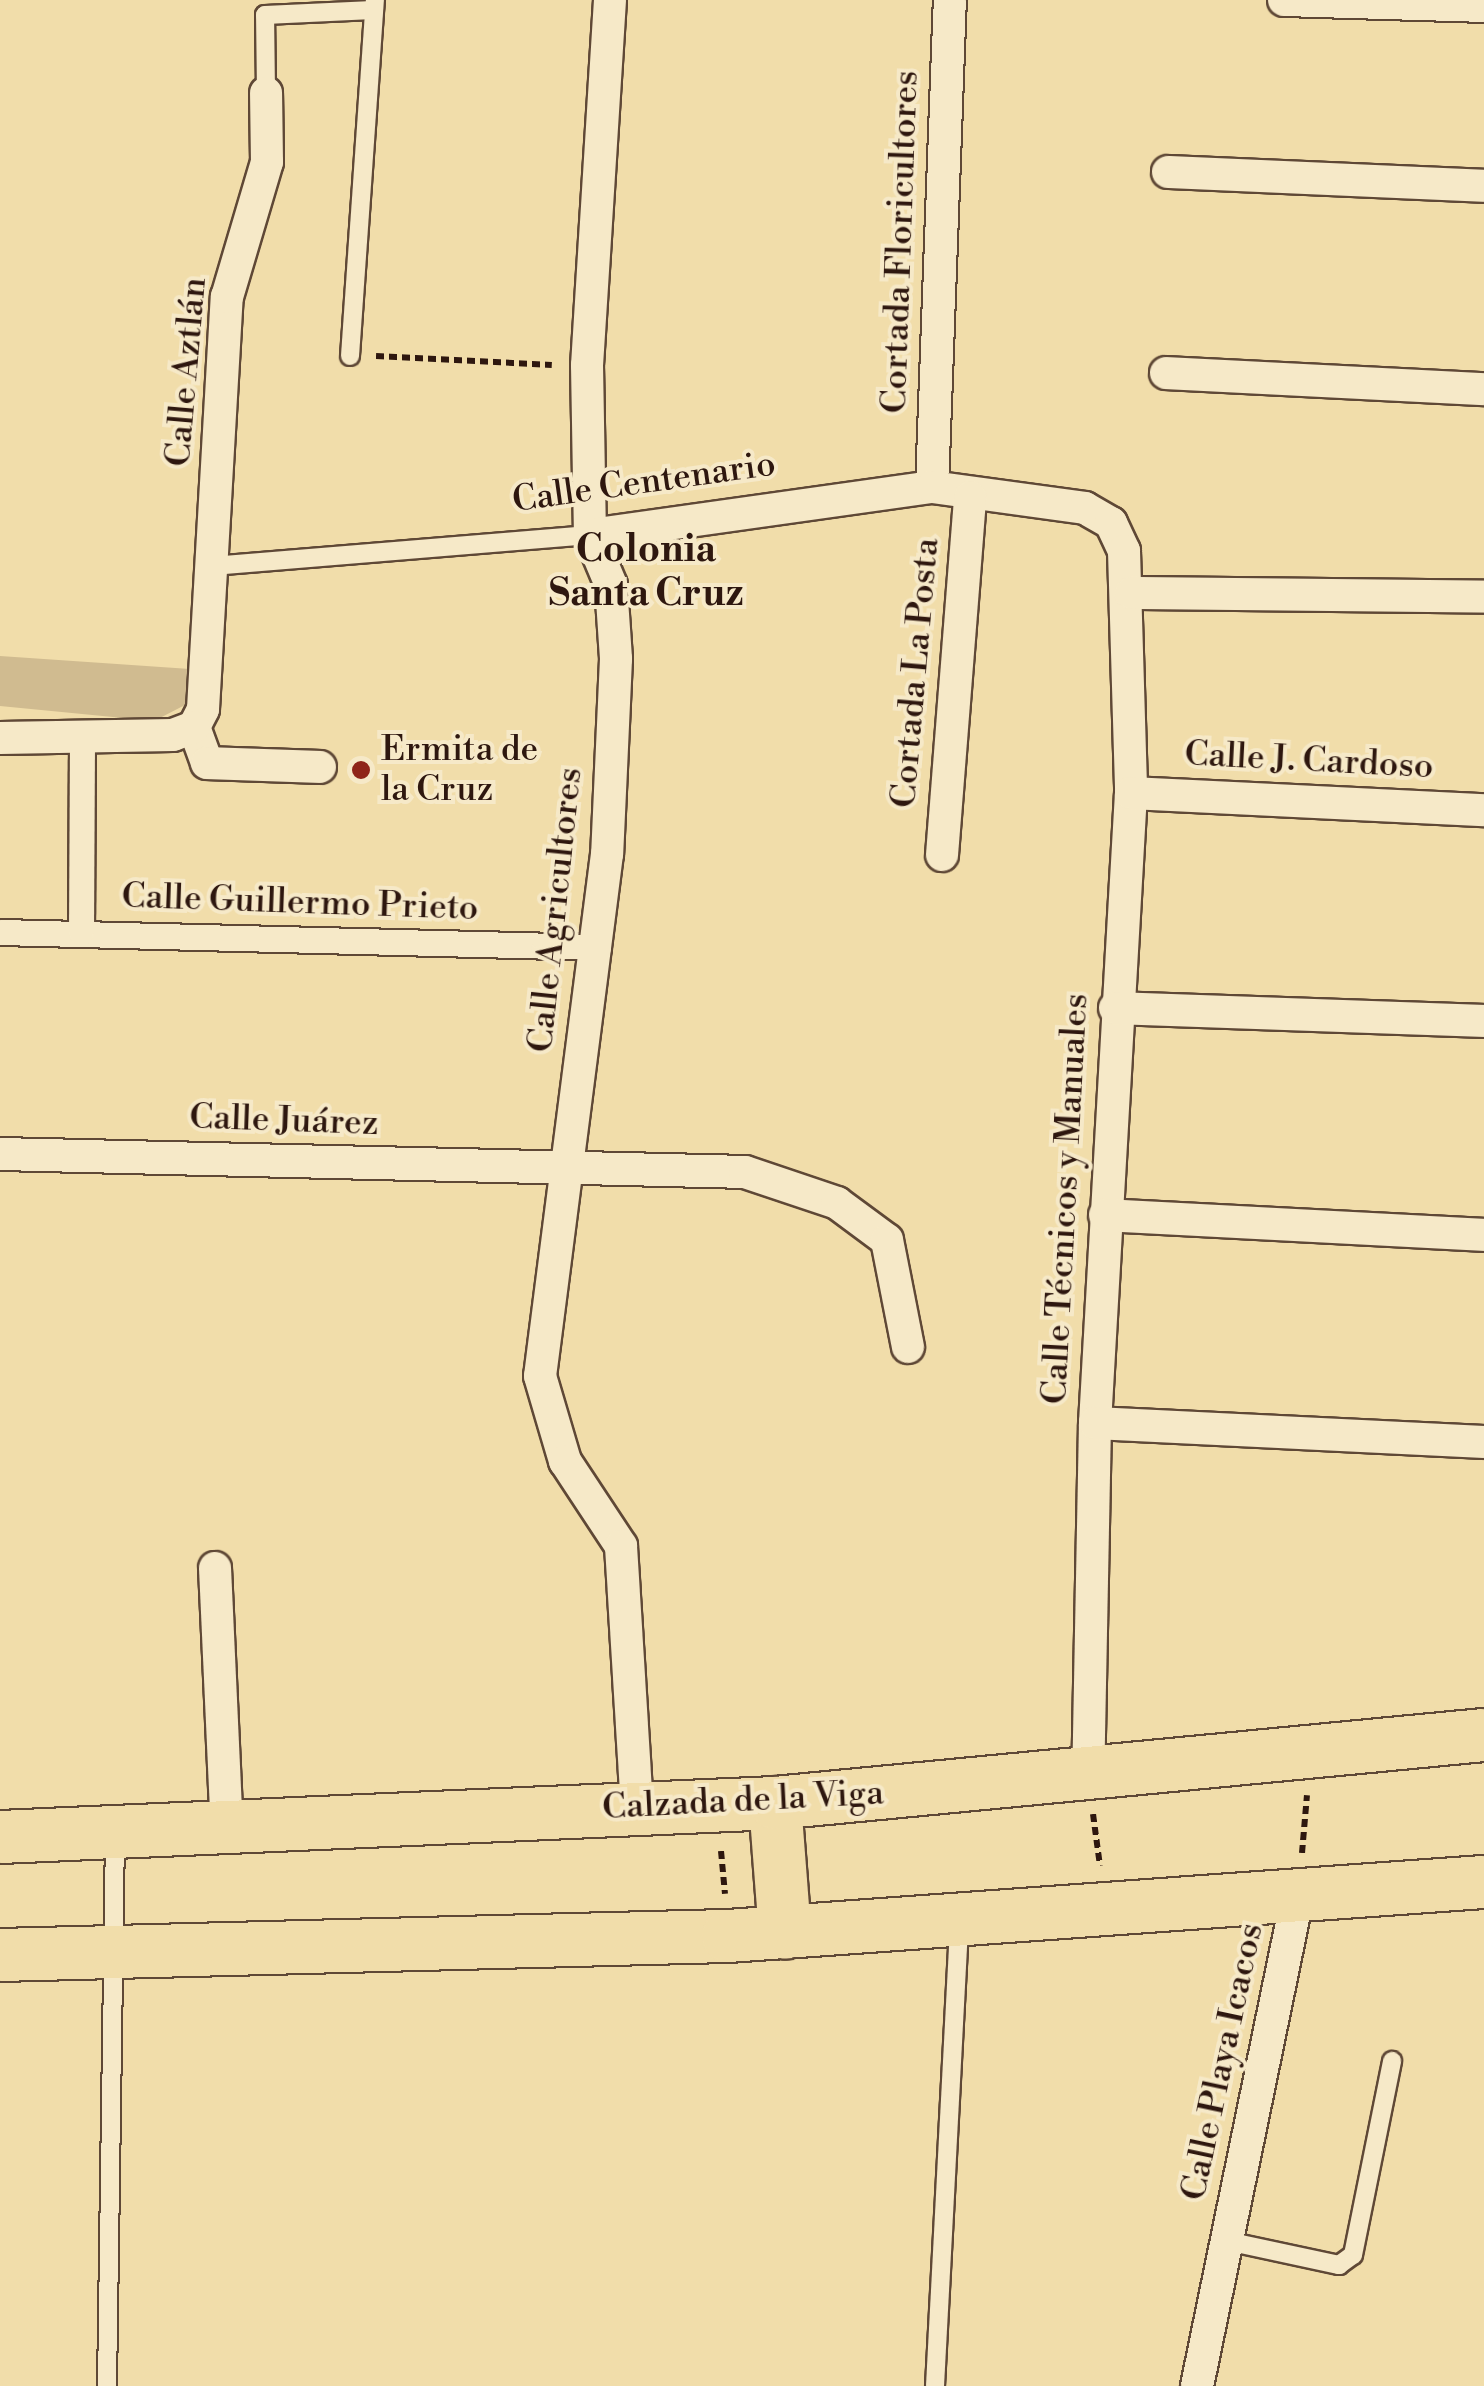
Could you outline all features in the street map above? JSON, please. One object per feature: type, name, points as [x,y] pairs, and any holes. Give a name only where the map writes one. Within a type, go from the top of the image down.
[{"type":"main road","name":"Calzada de la Viga","points":[[0,1836],[115,1835],[776,1803],[1484,1735]]},
{"type":"main road","points":[[776,1803],[784,1932]]},
{"type":"main road","points":[[0,1955],[112,1956],[728,1936],[1298,1899],[1484,1882]]},
{"type":"street","name":"Calle Agricultores","points":[[610,0],[587,365],[590,535],[610,585],[616,660],[598,947],[540,1376],[544,1411],[621,1546],[637,1807]]},
{"type":"street","name":"Cortada Floricultores","points":[[932,487],[950,0]]},
{"type":"street","points":[[1284,0],[1484,6]]},
{"type":"street","name":"Calle Aztlán","points":[[194,727],[212,566],[227,297],[266,162],[266,93]]},
{"type":"street","points":[[1168,172],[1484,186]]},
{"type":"street","points":[[1166,372],[1484,389]]},
{"type":"street","name":"Calle Centenario","points":[[590,535],[932,487],[970,497],[1085,508]]},
{"type":"street","name":"Cortada La Posta","points":[[942,855],[970,497]]},
{"type":"street","name":"Calle Técnicos y Manuales","points":[[1085,508],[1111,523],[1131,593],[1131,793],[1114,1008],[1095,1423],[1088,1776]]},
{"type":"street","points":[[1131,593],[1484,597]]},
{"type":"street","points":[[0,738],[194,727],[207,763],[320,767]]},
{"type":"street","points":[[81,932],[82,736]]},
{"type":"street","name":"Calle J. Cardoso","points":[[1131,793],[1484,810]]},
{"type":"street","name":"Calle Guillermo Prieto","points":[[0,932],[598,947]]},
{"type":"street","points":[[1114,1008],[1484,1021]]},
{"type":"street","name":"Calle Juárez","points":[[0,1154],[566,1172],[745,1172],[837,1204],[887,1240],[908,1347]]},
{"type":"street","points":[[1105,1215],[1484,1235]]},
{"type":"street","points":[[1095,1423],[1484,1442]]},
{"type":"street","points":[[215,1568],[227,1828]]},
{"type":"street","name":"Calle Playa Icacos","points":[[1197,2386],[1298,1899]]},
{"type":"lane","name":"Calle Aztlán","points":[[266,93],[264,15],[374,5]]},
{"type":"lane","points":[[350,356],[374,5]]},
{"type":"lane","name":"Calle Centenario","points":[[212,566],[590,535]]},
{"type":"lane","points":[[107,2386],[115,1835]]},
{"type":"lane","points":[[935,2386],[961,2010],[959,1920]]},
{"type":"lane","points":[[1227,2242],[1339,2265],[1352,2255],[1392,2061]]},
{"type":"path","points":[[350,356],[587,365]]},
{"type":"path","name":"Calle Playa Icacos","points":[[1298,1899],[1311,1752]]},
{"type":"path","points":[[1088,1776],[1106,1912]]},
{"type":"path","points":[[718,1805],[728,1936]]},
{"type":"shaded area","points":[[0,656],[190,669],[185,705],[154,721],[0,706]]},
{"type":"place","name":"Ermita de la Cruz","points":[[361,770]]},
{"type":"district","name":"Colonia Santa Cruz","points":[[646,572]]}]
